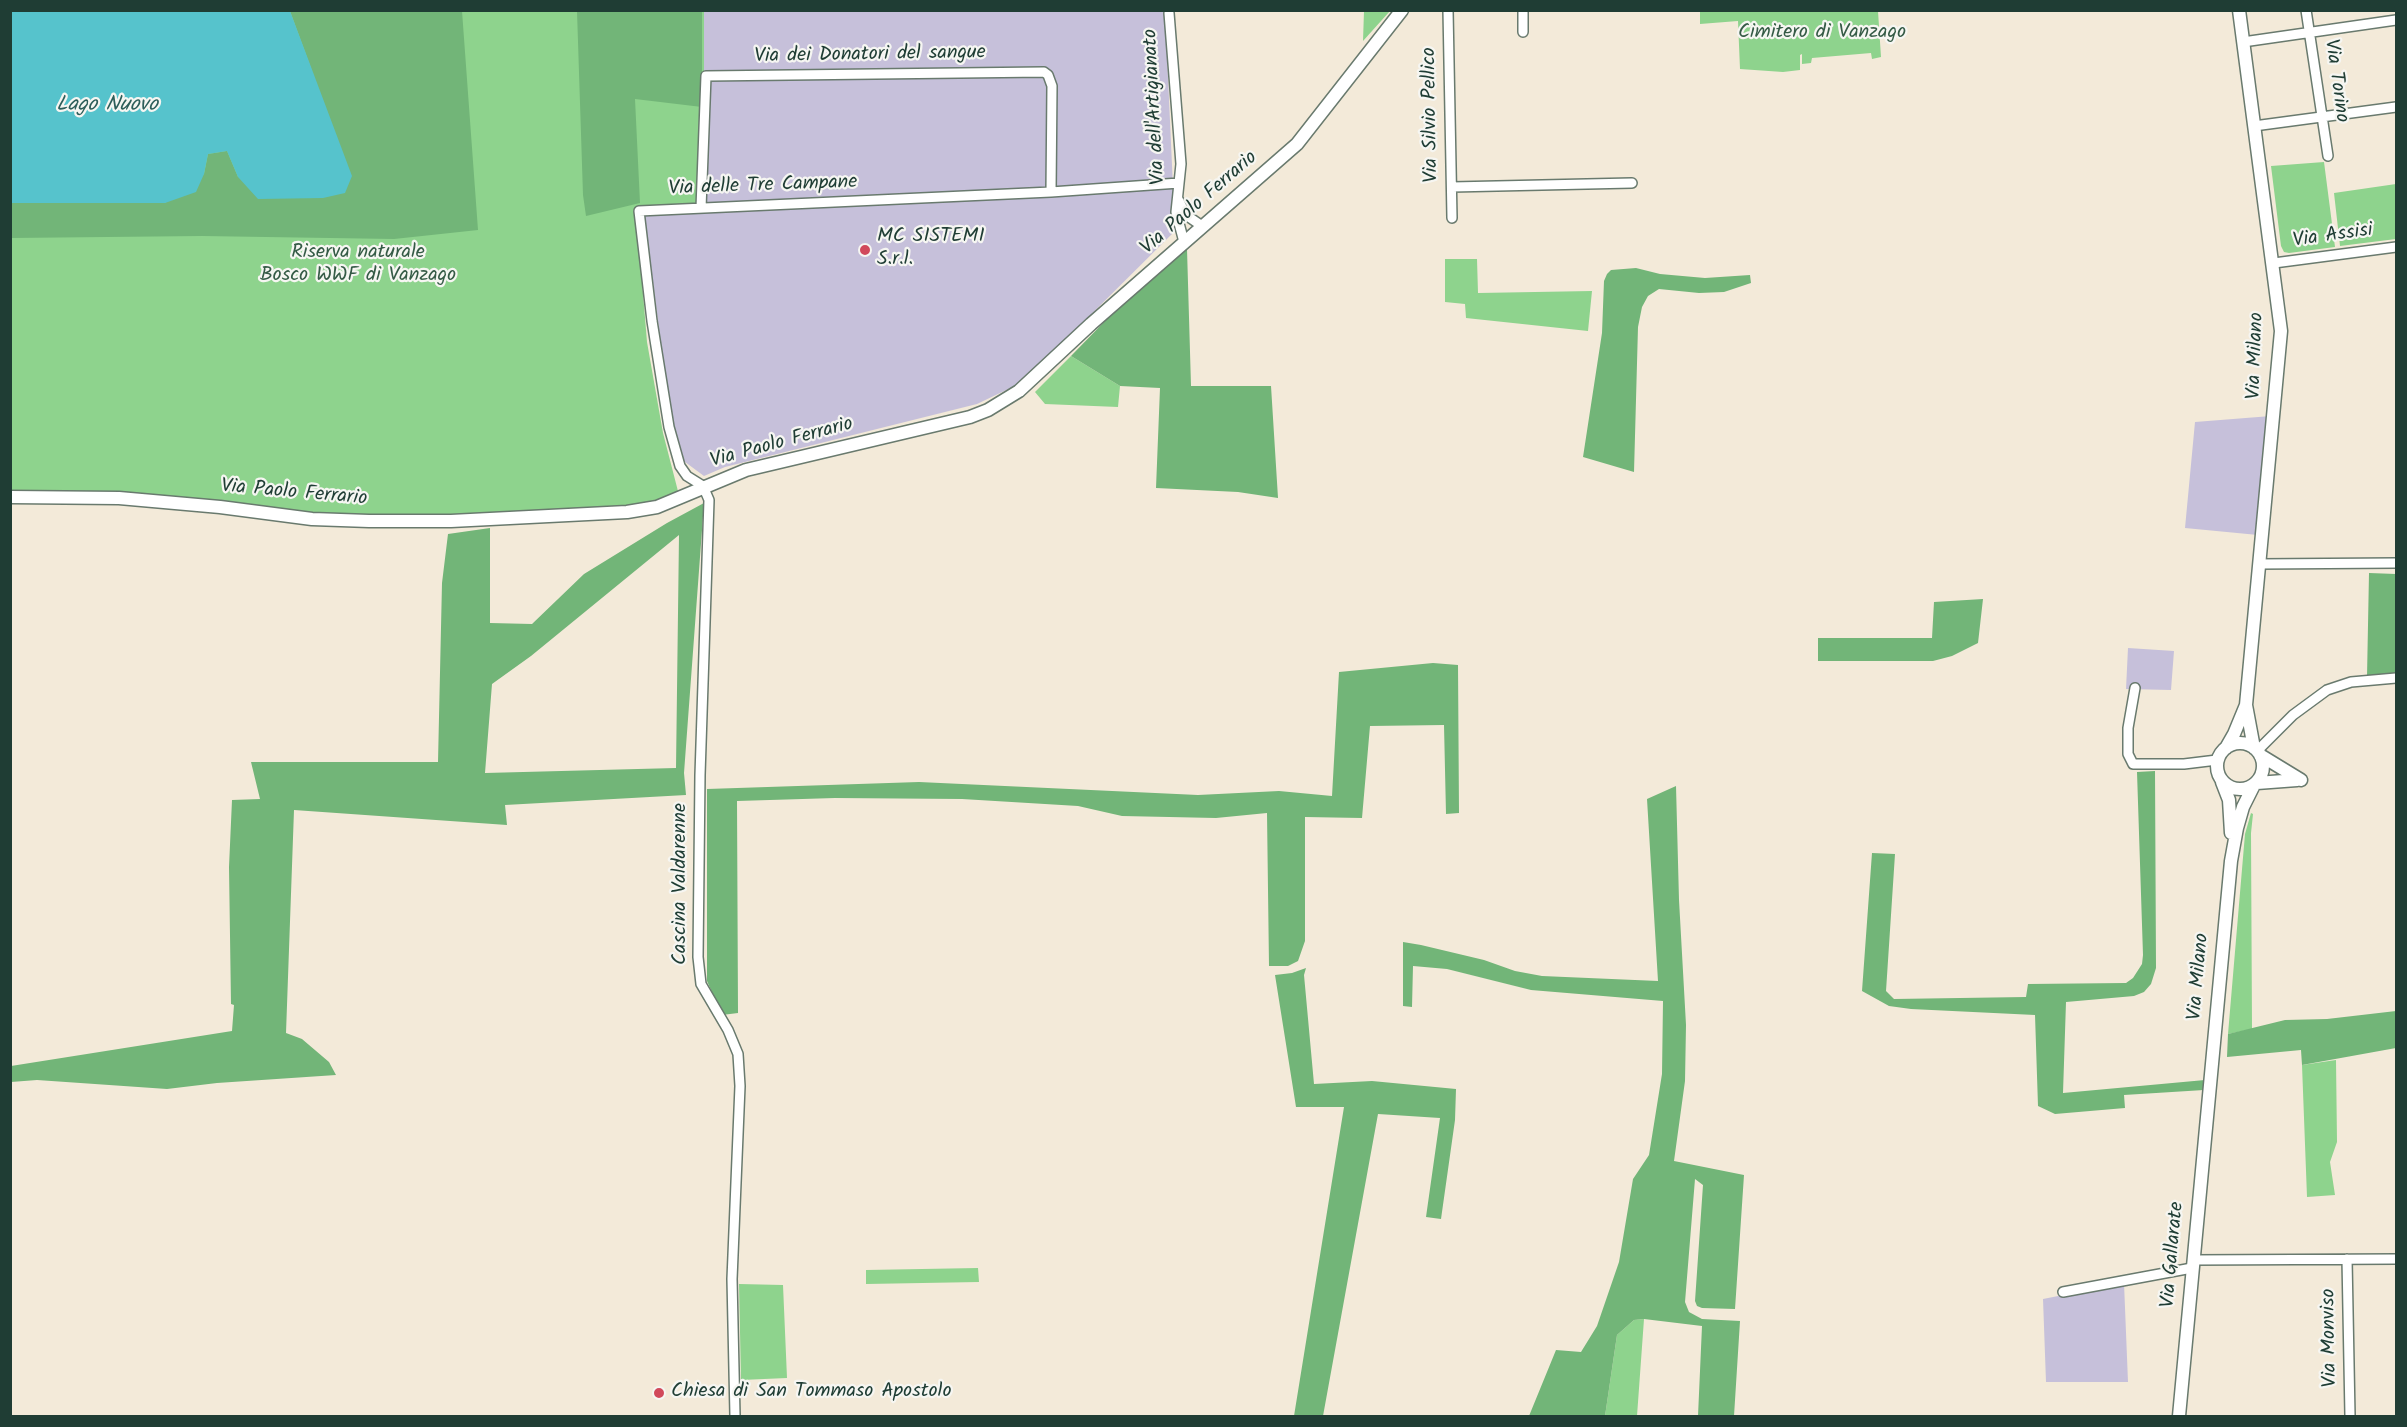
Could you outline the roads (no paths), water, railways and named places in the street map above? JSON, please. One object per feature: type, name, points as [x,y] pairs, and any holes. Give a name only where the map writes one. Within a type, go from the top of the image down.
[{"type":"street","name":"Via Paolo Ferrario","points":[[10,496],[119,498],[220,507],[312,519],[451,521],[627,512],[657,507],[746,470],[970,417],[988,410],[1019,391],[1202,226],[1267,173],[1297,144],[1402,10]]},
{"type":"street","name":"Via Silvio Pellico","points":[[1448,10],[1452,218]]},
{"type":"street","points":[[1523,10],[1523,32]]},
{"type":"street","name":"Via Milano","points":[[2226,748],[2246,705],[2281,331],[2274,263],[2239,10]]},
{"type":"street","name":"Via Torino","points":[[2306,10],[2328,156]]},
{"type":"street","name":"Via dell'Artigianato","points":[[1169,14],[1181,164],[1177,221],[1184,242]]},
{"type":"street","points":[[2243,42],[2397,20]]},
{"type":"street","name":"Via dei Donatori del sangue","points":[[701,208],[706,76],[1044,72],[1048,75],[1052,86],[1051,192]]},
{"type":"street","points":[[2254,126],[2397,107]]},
{"type":"street","name":"Via delle Tre Campane","points":[[703,486],[687,476],[680,466],[669,427],[652,321],[639,212],[641,210],[1051,192],[1179,183]]},
{"type":"street","points":[[1452,187],[1632,183]]},
{"type":"street","name":"Via dell'Artigianato","points":[[1178,199],[1186,215],[1202,226]]},
{"type":"street","name":"Via Assisi","points":[[2274,263],[2397,247]]},
{"type":"street","name":"Cascina Valdarenne","points":[[703,486],[709,500],[700,775],[698,957],[701,984],[734,1043],[739,1065],[732,1279],[735,1416]]},
{"type":"street","points":[[2259,564],[2397,563]]},
{"type":"street","points":[[2257,751],[2294,715],[2327,690],[2351,682],[2397,678]]},
{"type":"street","points":[[2134,688],[2128,728],[2128,754],[2133,764],[2184,764],[2217,760]]},
{"type":"street","name":"Via Milano","points":[[2246,705],[2257,751]]},
{"type":"street","points":[[2240,743],[2257,751],[2301,780],[2256,784],[2243,790],[2235,789],[2222,782],[2218,775],[2217,760],[2226,748],[2240,743]]},
{"type":"street","points":[[2256,784],[2263,769],[2257,751]]},
{"type":"street","name":"Via Milano","points":[[2222,782],[2229,800],[2231,861]]},
{"type":"street","name":"Via Milano","points":[[2209,1096],[2231,861],[2236,828],[2243,807],[2256,784]]},
{"type":"street","name":"Via Gallarate","points":[[2180,1416],[2209,1096]]},
{"type":"street","name":"Via Monviso","points":[[2347,1259],[2350,1416]]},
{"type":"street","points":[[2063,1292],[2192,1264],[2397,1259]]},
{"type":"water","name":"Lago Nuovo","points":[[10,11],[290,11],[352,176],[345,193],[323,198],[258,199],[238,177],[227,151],[208,154],[204,174],[196,192],[165,203],[11,203]]},
{"type":"place","name":"MC SISTEMI S.r.l.","points":[[865,250]]},
{"type":"place","name":"Chiesa di San Tommaso Apostolo","points":[[659,1393]]},
{"type":"park label","name":"Cimitero di Vanzago","points":[[1822,34]]},
{"type":"park label","name":"Riserva naturale Bosco WWF di Vanzago","points":[[358,266]]}]
